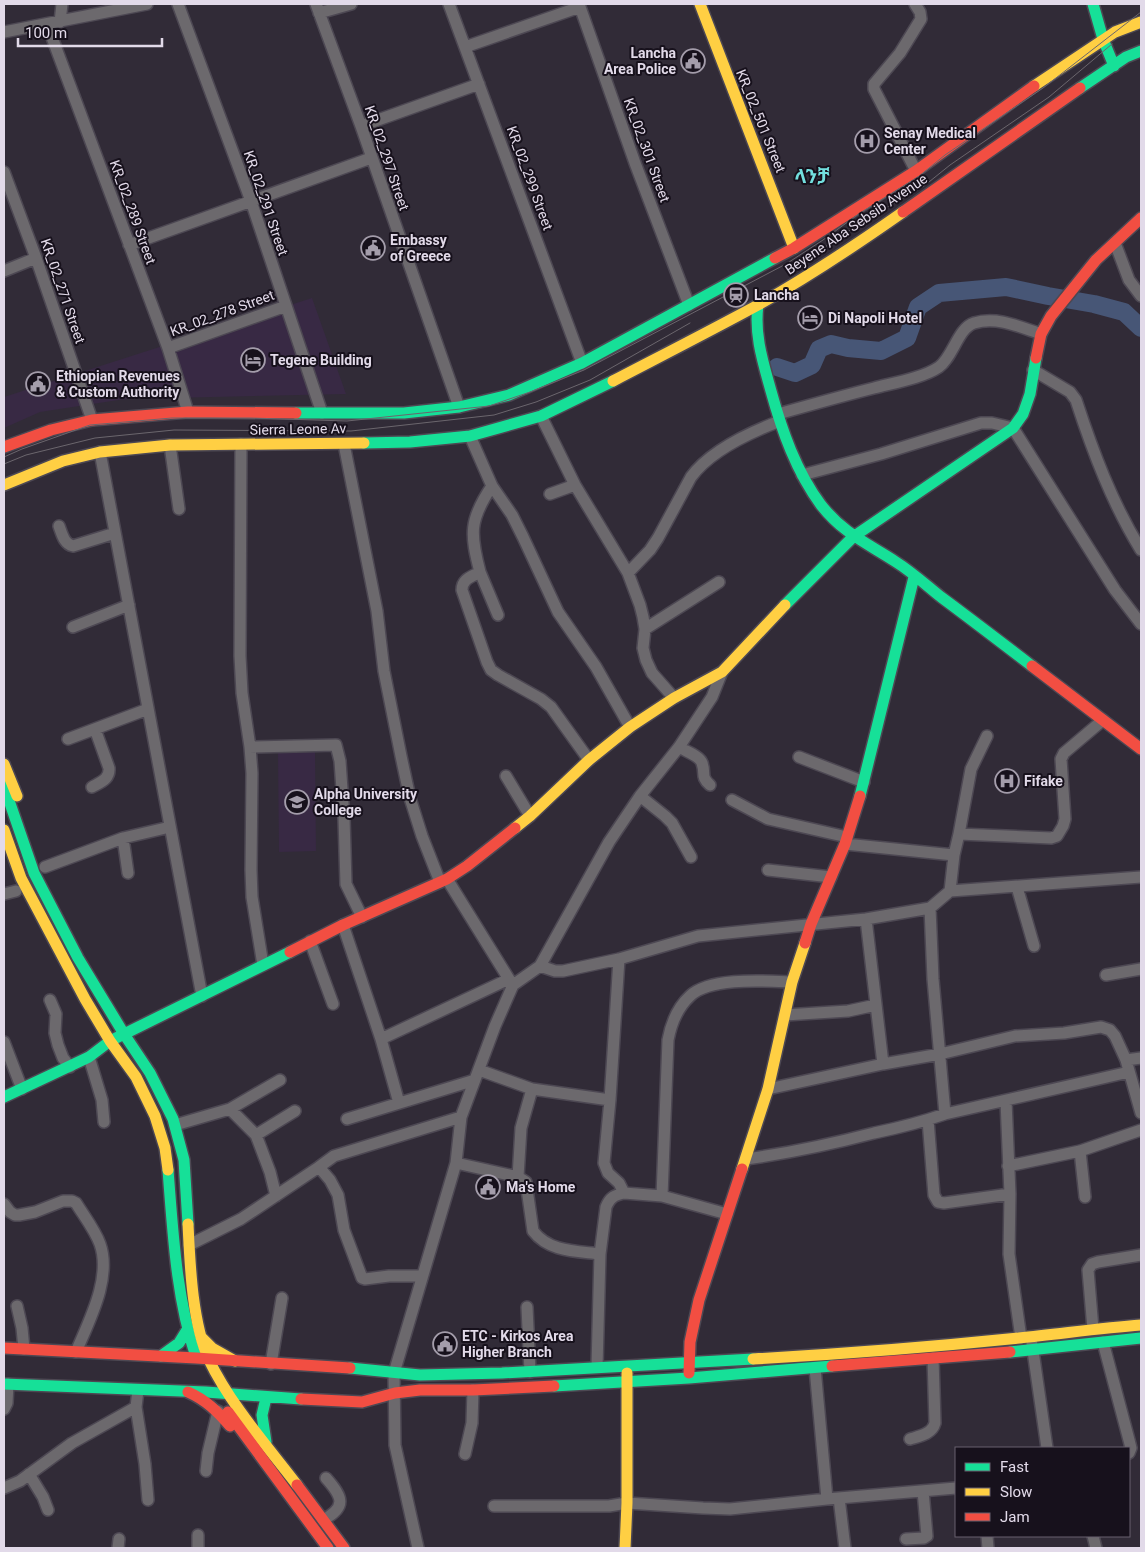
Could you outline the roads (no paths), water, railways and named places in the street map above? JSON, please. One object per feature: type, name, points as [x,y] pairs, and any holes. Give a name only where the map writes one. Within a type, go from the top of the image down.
[{"type":"main road","name":"KR_02_501 Street","points":[[700,4],[794,248]]},
{"type":"main road","points":[[1094,4],[1103,40],[1114,66]]},
{"type":"main road","points":[[1102,4],[1105,17],[1121,44],[1141,51]]},
{"type":"main road","points":[[1121,44],[1141,22]]},
{"type":"main road","name":"Beyene Aba Sebsib Avenue","points":[[582,363],[794,248],[916,172],[1020,96],[1059,86],[1114,66],[1121,44],[1103,40],[1059,86],[940,185],[875,232],[801,280],[758,305],[590,393]]},
{"type":"main road","points":[[4,1097],[70,1068],[89,1057],[110,1041],[310,941],[443,880],[474,860],[530,816],[589,760],[630,727],[674,698],[722,672],[787,602],[853,536],[1014,428],[1023,414],[1030,394],[1041,334],[1051,316],[1096,260],[1141,218]]},
{"type":"main road","points":[[758,305],[756,325],[763,360],[779,417],[802,475],[830,515],[853,536],[896,562],[1141,749]]},
{"type":"main road","points":[[736,316],[752,337],[763,360]]},
{"type":"main road","name":"Sierra Leone Av","points":[[4,448],[15,442],[51,430],[92,420],[188,412],[404,413],[459,407],[509,396],[582,363]]},
{"type":"main road","name":"Sierra Leone Av","points":[[4,485],[63,461],[100,452],[170,445],[344,444],[410,442],[470,436],[541,416],[590,393]]},
{"type":"main road","points":[[688,1378],[690,1342],[694,1321],[768,1089],[792,982],[812,924],[846,840],[864,782],[914,577]]},
{"type":"main road","points":[[4,764],[62,906],[101,981],[103,998]]},
{"type":"main road","points":[[4,786],[34,873],[78,958],[150,1073],[175,1125],[184,1160],[194,1295],[201,1337],[209,1359],[230,1395],[344,1548]]},
{"type":"main road","points":[[4,830],[21,878],[85,999],[110,1041],[136,1077],[155,1116],[165,1148],[176,1252],[187,1330],[196,1358],[240,1430],[328,1548]]},
{"type":"main road","points":[[4,864],[21,902]]},
{"type":"main road","points":[[46,948],[70,986],[85,999]]},
{"type":"main road","points":[[4,1348],[196,1358],[365,1369],[420,1375],[502,1374],[597,1366],[627,1366],[830,1354],[1141,1325]]},
{"type":"main road","points":[[161,1356],[179,1342],[187,1330]]},
{"type":"main road","points":[[201,1337],[212,1348],[235,1361]]},
{"type":"main road","points":[[6,1384],[216,1393],[322,1402],[362,1402],[395,1393],[420,1390],[473,1390],[688,1378],[1032,1350],[1141,1338]]},
{"type":"main road","points":[[625,1548],[627,1503],[627,1366]]},
{"type":"main road","points":[[188,1392],[207,1400],[242,1442],[256,1452]]},
{"type":"main road","points":[[266,1398],[262,1410],[262,1426],[267,1444]]},
{"type":"street","points":[[60,22],[62,4]]},
{"type":"street","points":[[4,32],[147,4]]},
{"type":"street","name":"KR_02_291 Street","points":[[178,4],[251,201],[322,414]]},
{"type":"street","points":[[318,8],[352,4]]},
{"type":"street","name":"KR_02_299 Street","points":[[449,4],[582,363]]},
{"type":"street","points":[[915,4],[920,12],[921,19],[900,53],[874,84],[874,89],[916,172]]},
{"type":"street","points":[[465,47],[580,5]]},
{"type":"street","name":"KR_02_301 Street","points":[[580,5],[635,163],[689,305]]},
{"type":"street","name":"KR_02_297 Street","points":[[318,8],[459,407]]},
{"type":"street","name":"KR_02_289 Street","points":[[47,24],[168,348],[188,412]]},
{"type":"street","points":[[361,126],[479,84]]},
{"type":"street","points":[[129,245],[371,158]]},
{"type":"street","name":"KR_02_271 Street","points":[[4,172],[92,420]]},
{"type":"street","points":[[1115,244],[1129,280],[1141,296]]},
{"type":"street","points":[[4,271],[36,258]]},
{"type":"street","name":"KR_02_278 Street","points":[[168,348],[286,306]]},
{"type":"street","points":[[628,574],[650,550],[658,538],[691,477],[698,468],[742,438],[779,417],[913,378],[940,366],[951,353],[963,331],[972,323],[986,321],[1004,322],[1041,334]]},
{"type":"street","points":[[1033,370],[1070,392],[1076,400],[1102,474],[1118,511],[1141,550]]},
{"type":"street","points":[[541,416],[575,485],[628,574],[640,605],[645,629],[643,648],[646,660],[652,673],[674,698]]},
{"type":"street","points":[[802,475],[881,454],[981,423],[992,423],[1014,428],[1116,590],[1141,624]]},
{"type":"street","points":[[470,436],[492,486],[516,522],[558,612],[596,667],[630,727]]},
{"type":"street","points":[[242,444],[240,656],[242,693],[252,773],[252,897],[263,965]]},
{"type":"street","points":[[344,444],[376,611],[384,671],[410,798],[422,836],[443,880],[511,982]]},
{"type":"street","points":[[170,445],[179,509]]},
{"type":"street","points":[[100,452],[202,996]]},
{"type":"street","points":[[550,494],[575,485]]},
{"type":"street","points":[[492,486],[476,511],[474,549],[480,572],[498,616]]},
{"type":"street","points":[[59,526],[65,541],[73,546],[115,533]]},
{"type":"street","points":[[480,572],[464,581],[462,590],[491,670],[552,707],[589,760]]},
{"type":"street","points":[[645,629],[719,582]]},
{"type":"street","points":[[72,627],[128,605]]},
{"type":"street","points":[[381,1039],[511,982],[540,966],[609,842],[640,796],[679,747],[712,698],[722,672]]},
{"type":"street","points":[[68,739],[148,709]]},
{"type":"street","points":[[959,834],[1051,838],[1057,836],[1064,826],[1065,819],[1061,759],[1064,753],[1103,720]]},
{"type":"street","points":[[92,787],[110,774],[95,729]]},
{"type":"street","points":[[950,891],[954,855],[971,769],[987,736]]},
{"type":"street","points":[[250,746],[336,745],[342,780],[346,884],[362,916]]},
{"type":"street","points":[[679,747],[702,762],[704,780],[710,785]]},
{"type":"street","points":[[799,757],[864,782]]},
{"type":"street","points":[[506,776],[530,816]]},
{"type":"street","points":[[640,796],[672,823],[691,857]]},
{"type":"street","points":[[732,800],[768,818],[846,840],[954,855]]},
{"type":"street","points":[[45,867],[123,838],[170,827]]},
{"type":"street","points":[[123,838],[128,873]]},
{"type":"street","points":[[768,870],[831,877]]},
{"type":"street","points":[[540,966],[555,971],[563,971],[619,959],[698,936],[866,918],[930,908],[950,891],[1141,877]]},
{"type":"street","points":[[1017,887],[1034,946]]},
{"type":"street","points":[[4,894],[16,891]]},
{"type":"street","points":[[930,908],[933,979],[945,1114]]},
{"type":"street","points":[[866,918],[883,1064]]},
{"type":"street","points":[[343,925],[381,1039],[399,1103]]},
{"type":"street","points":[[310,941],[333,1004]]},
{"type":"street","points":[[619,959],[604,1163],[608,1173],[619,1183],[624,1193]]},
{"type":"street","points":[[1106,975],[1141,969]]},
{"type":"street","points":[[418,1548],[395,1445],[394,1373],[456,1163],[462,1117],[511,982]]},
{"type":"street","points":[[662,1196],[668,1040],[671,1024],[680,1006],[690,995],[703,988],[721,984],[792,982]]},
{"type":"street","points":[[50,1000],[56,1014],[54,1024],[58,1045],[70,1068]]},
{"type":"street","points":[[785,1015],[848,1010],[876,1005]]},
{"type":"street","points":[[768,1089],[883,1064],[940,1054],[1014,1036],[1064,1033],[1101,1027],[1110,1030],[1115,1036],[1126,1060],[1141,1113]]},
{"type":"street","points":[[4,1042],[22,1089]]},
{"type":"street","points":[[89,1057],[102,1100],[104,1122]]},
{"type":"street","points":[[1126,1060],[1141,1058]]},
{"type":"street","points":[[746,1159],[789,1153],[928,1120],[945,1114],[1129,1072]]},
{"type":"street","points":[[347,1118],[399,1103],[477,1075],[532,1090],[610,1100]]},
{"type":"street","points":[[175,1125],[230,1109],[280,1080]]},
{"type":"street","points":[[518,1177],[521,1128],[532,1090]]},
{"type":"street","points":[[1006,1101],[1010,1194],[1009,1254],[1026,1337],[1032,1350],[1047,1447]]},
{"type":"street","points":[[230,1109],[256,1135],[270,1172],[276,1196]]},
{"type":"street","points":[[256,1135],[295,1111]]},
{"type":"street","points":[[189,1245],[241,1220],[334,1156],[462,1117]]},
{"type":"street","points":[[928,1120],[934,1195],[938,1202],[944,1203],[1010,1194]]},
{"type":"street","points":[[1008,1166],[1080,1151],[1141,1130]]},
{"type":"street","points":[[1080,1151],[1085,1197]]},
{"type":"street","points":[[456,1163],[518,1177],[526,1182],[533,1231],[538,1237],[545,1243],[558,1249],[600,1254]]},
{"type":"street","points":[[319,1168],[330,1180],[338,1195],[344,1230],[362,1278],[422,1276]]},
{"type":"street","points":[[597,1366],[600,1254],[608,1201],[614,1196],[624,1193],[662,1196],[727,1214]]},
{"type":"street","points":[[4,1204],[10,1212],[19,1215],[36,1212],[64,1201],[72,1201],[76,1204],[100,1242],[104,1257],[99,1297],[76,1352]]},
{"type":"street","points":[[1093,1329],[1088,1270],[1092,1264],[1098,1262],[1141,1256]]},
{"type":"street","points":[[271,1364],[282,1298]]},
{"type":"street","points":[[17,1306],[24,1349]]},
{"type":"street","points":[[527,1307],[530,1372]]},
{"type":"street","points":[[1103,1342],[1131,1448],[1130,1450]]},
{"type":"street","points":[[910,1439],[929,1432],[934,1429],[936,1424],[933,1358]]},
{"type":"street","points":[[815,1368],[827,1499]]},
{"type":"street","points":[[4,1409],[7,1403],[6,1384]]},
{"type":"street","points":[[138,1390],[136,1407],[145,1464],[148,1500]]},
{"type":"street","points":[[465,1454],[472,1423],[473,1390]]},
{"type":"street","points":[[4,1488],[20,1481],[72,1443],[136,1407]]},
{"type":"street","points":[[206,1471],[208,1453],[218,1411]]},
{"type":"street","points":[[29,1474],[43,1497],[48,1510]]},
{"type":"street","points":[[323,1520],[334,1514],[340,1501],[338,1494],[326,1478]]},
{"type":"street","points":[[494,1506],[609,1506],[627,1503],[730,1509],[955,1488]]},
{"type":"street","points":[[906,1539],[924,1538],[927,1536],[923,1491]]},
{"type":"street","points":[[839,1498],[844,1548]]},
{"type":"street","points":[[198,1535],[198,1548]]},
{"type":"waterway","points":[[777,367],[795,373],[812,365],[819,349],[831,344],[848,348],[881,351],[907,338],[918,307],[939,293],[1006,287],[1094,304],[1124,312],[1141,328]]},
{"type":"tram line","points":[[4,457],[90,425],[172,418],[347,421],[489,406],[530,392],[584,370],[786,264],[860,213],[918,177],[945,155],[1043,88],[1141,12]]},
{"type":"tram line","points":[[825,247],[865,220],[924,186],[950,165],[1049,97],[1112,44]]},
{"type":"tram line","points":[[4,464],[26,455],[95,438],[174,430],[351,431],[494,415],[536,402],[590,380],[690,323]]},
{"type":"place","name":"Lancha Area Police","points":[[693,61]]},
{"type":"place","name":"Senay Medical Center","points":[[867,141]]},
{"type":"place","name":"Embassy of Greece","points":[[373,248]]},
{"type":"place","name":"Lancha","points":[[736,295]]},
{"type":"place","name":"Di Napoli Hotel","points":[[810,318]]},
{"type":"place","name":"Tegene Building","points":[[253,360]]},
{"type":"place","name":"Ethiopian Revenues & Custom Authority","points":[[38,384]]},
{"type":"place","name":"Fifake","points":[[1007,781]]},
{"type":"place","name":"Alpha University College","points":[[297,802]]},
{"type":"place","name":"Ma's Home","points":[[488,1187]]},
{"type":"place","name":"ETC - Kirkos Area Higher Branch","points":[[445,1344]]},
{"type":"district","name":"ላንቻ","points":[[812,176]]}]
